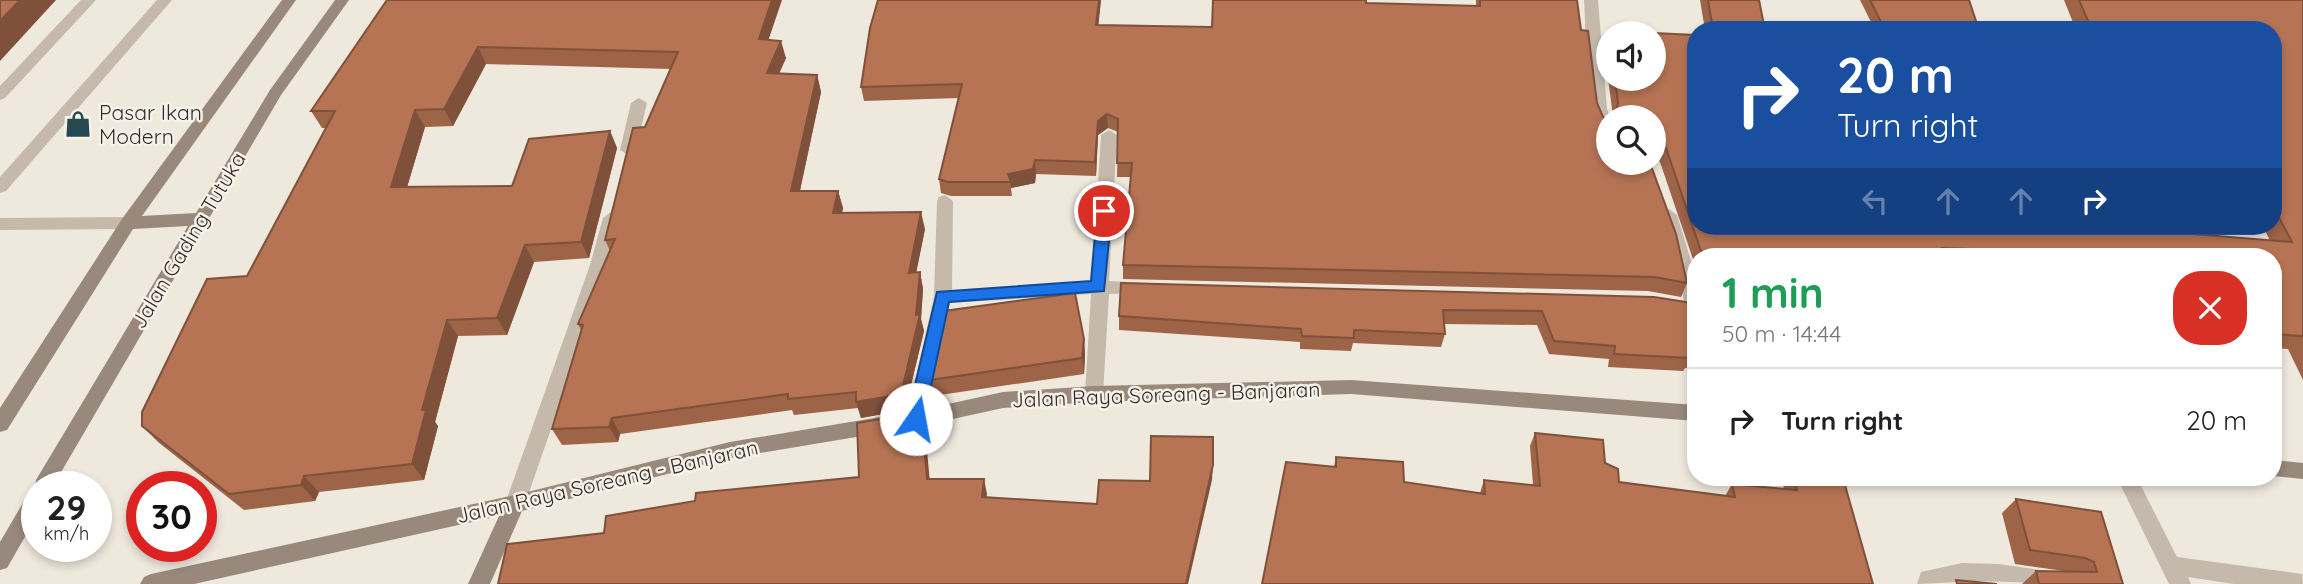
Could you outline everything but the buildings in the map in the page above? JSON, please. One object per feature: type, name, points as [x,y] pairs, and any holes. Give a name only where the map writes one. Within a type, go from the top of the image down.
[{"type":"main road","points":[[0,424],[8,402],[128,223],[289,0]]},
{"type":"main road","name":"Jalan Gading Tutuka","points":[[52,471],[275,93],[342,0]]},
{"type":"main road","points":[[128,223],[199,219]]},
{"type":"main road","name":"Jalan Raya Soreang - Banjaran","points":[[151,584],[515,504],[730,450],[916,419],[1003,400],[1094,394],[1351,387],[1687,411]]},
{"type":"main road","points":[[2282,469],[2303,471]]},
{"type":"main road","points":[[479,584],[515,504]]},
{"type":"main road","points":[[0,561],[21,525]]},
{"type":"street","points":[[0,95],[89,0]]},
{"type":"street","points":[[0,187],[165,0]]},
{"type":"street","points":[[1591,0],[1600,105]]},
{"type":"street","points":[[623,170],[639,103]]},
{"type":"street","points":[[1094,394],[1109,135]]},
{"type":"street","points":[[515,504],[599,265],[616,198]]},
{"type":"street","points":[[1663,199],[1680,247],[1687,277]]},
{"type":"street","points":[[916,419],[943,297],[945,201]]},
{"type":"street","points":[[0,224],[128,223]]},
{"type":"street","points":[[943,297],[1099,287],[1167,288]]},
{"type":"street","points":[[1671,305],[1687,309]]},
{"type":"street","points":[[2131,486],[2176,575],[2302,584]]},
{"type":"street","points":[[1928,584],[1928,579],[1945,573],[1965,572],[2069,584]]},
{"type":"place","name":"Pasar Ikan Modern","points":[[78,124]]},
{"type":"route","points":[[916,419],[943,297],[1099,287],[1104,211]]}]
